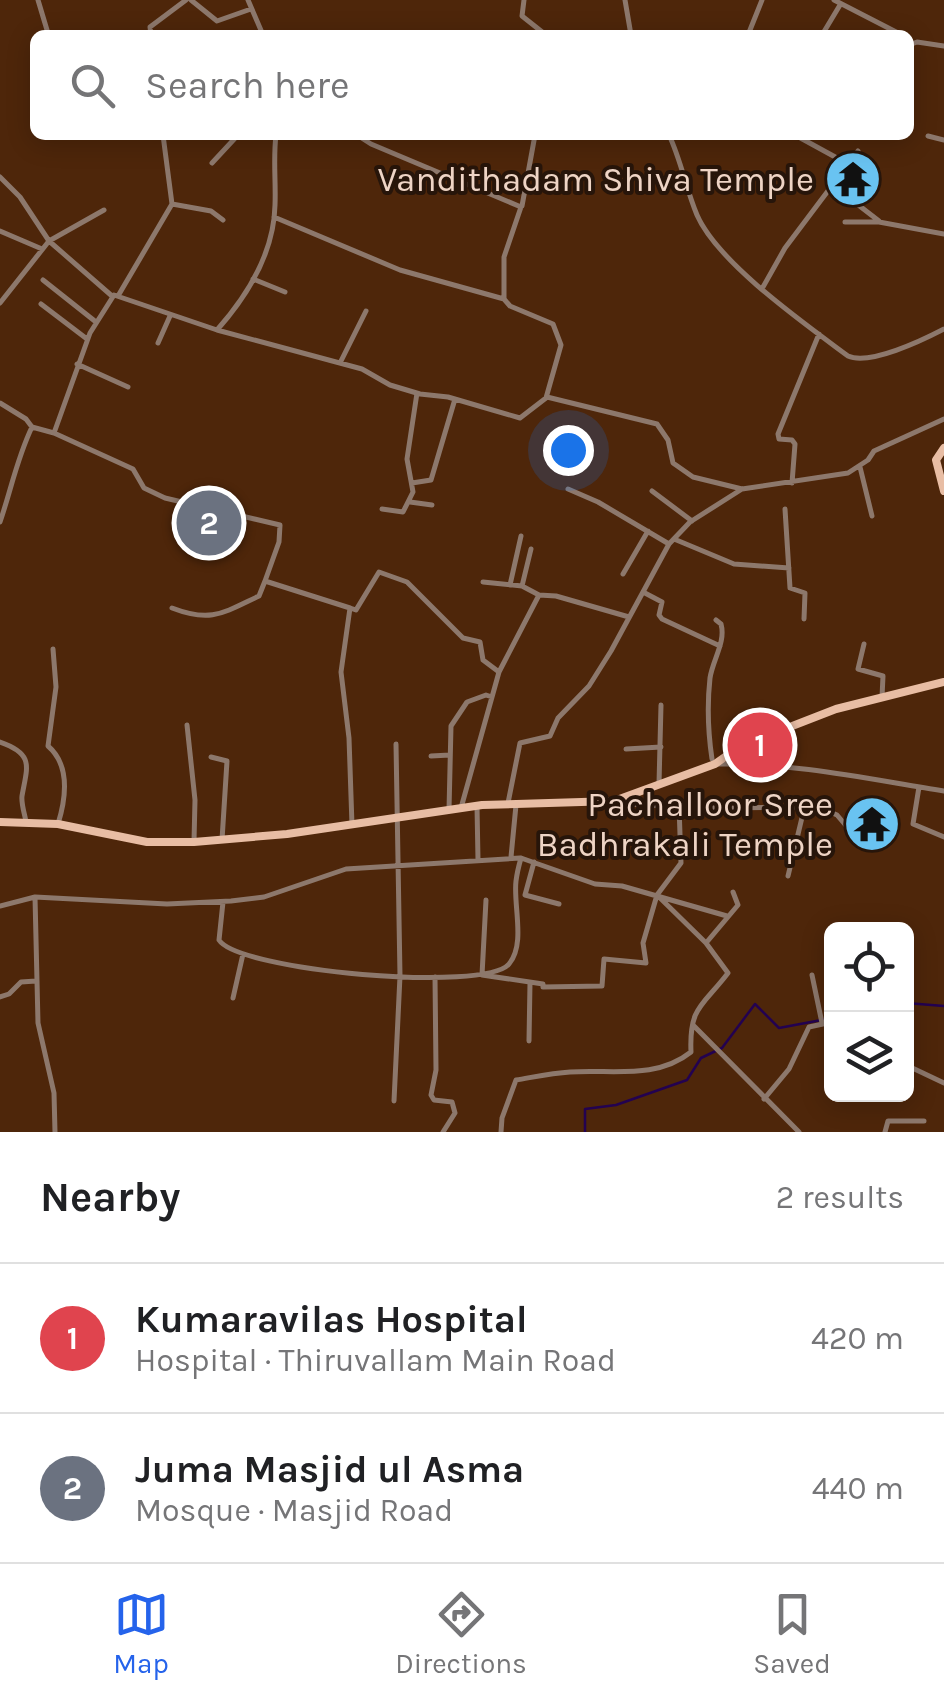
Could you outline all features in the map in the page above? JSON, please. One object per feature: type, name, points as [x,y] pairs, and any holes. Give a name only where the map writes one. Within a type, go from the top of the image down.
[{"type":"main road","points":[[944,448],[936,460],[944,491]]},
{"type":"main road","points":[[0,822],[58,824],[147,842],[194,842],[352,825],[477,806],[617,800],[714,762],[742,744],[836,708],[944,682]]},
{"type":"street","points":[[38,0],[47,30]]},
{"type":"street","points":[[150,30],[188,0],[215,21],[249,12]]},
{"type":"street","points":[[248,0],[249,12],[261,30]]},
{"type":"street","points":[[524,0],[522,16],[540,30]]},
{"type":"street","points":[[625,0],[630,30]]},
{"type":"street","points":[[750,30],[762,0]]},
{"type":"street","points":[[824,30],[836,2],[892,30]]},
{"type":"street","points":[[914,42],[944,46]]},
{"type":"street","points":[[928,136],[944,140]]},
{"type":"street","points":[[54,434],[87,338],[172,204],[164,140]]},
{"type":"street","points":[[212,163],[233,140]]},
{"type":"street","points":[[216,330],[232,313],[268,249],[274,216],[275,140]]},
{"type":"street","points":[[365,140],[521,207]]},
{"type":"street","points":[[504,299],[504,257],[521,207],[534,140]]},
{"type":"street","points":[[671,140],[698,216],[709,235],[728,257],[818,334],[856,360],[918,342],[944,329]]},
{"type":"street","points":[[804,140],[848,164]]},
{"type":"street","points":[[763,287],[786,248],[858,150]]},
{"type":"street","points":[[0,177],[20,197],[49,241],[115,296],[216,330],[340,363],[417,393],[456,399],[520,418],[546,398],[554,398],[658,424],[668,440],[673,463],[693,477],[742,489],[831,478],[860,467],[874,450],[944,420]]},
{"type":"street","points":[[848,197],[882,223]]},
{"type":"street","points":[[172,204],[211,211],[223,220]]},
{"type":"street","points":[[0,304],[49,241],[104,210]]},
{"type":"street","points":[[274,216],[400,270],[504,299],[510,306],[549,322],[561,338],[546,398]]},
{"type":"street","points":[[845,222],[882,223],[944,234]]},
{"type":"street","points":[[0,230],[42,249]]},
{"type":"street","points":[[253,278],[285,292]]},
{"type":"street","points":[[42,280],[96,322]]},
{"type":"street","points":[[41,304],[87,338]]},
{"type":"street","points":[[340,363],[366,312]]},
{"type":"street","points":[[158,344],[170,316]]},
{"type":"street","points":[[792,483],[795,444],[778,438],[778,434],[818,334]]},
{"type":"street","points":[[76,364],[128,388]]},
{"type":"street","points":[[382,510],[401,513],[410,502],[412,482],[407,458],[417,393]]},
{"type":"street","points":[[412,482],[431,480],[456,399]]},
{"type":"street","points":[[0,403],[32,427],[134,469],[144,488],[165,498],[280,525],[259,596],[225,612],[196,617],[172,608]]},
{"type":"street","points":[[0,522],[18,459],[32,427]]},
{"type":"street","points":[[860,467],[872,516]]},
{"type":"street","points":[[568,489],[648,532],[734,564],[789,568]]},
{"type":"street","points":[[511,858],[512,805],[520,743],[551,735],[558,718],[589,686],[671,541],[692,521],[742,489]]},
{"type":"street","points":[[652,491],[692,521]]},
{"type":"street","points":[[410,502],[432,505]]},
{"type":"street","points":[[786,510],[790,588],[805,593],[804,619]]},
{"type":"street","points":[[623,574],[648,532]]},
{"type":"street","points":[[510,584],[522,536]]},
{"type":"street","points":[[522,586],[531,549]]},
{"type":"street","points":[[265,581],[356,610],[379,572],[407,582],[464,638],[480,642],[483,660],[499,672]]},
{"type":"street","points":[[482,582],[522,586],[539,595],[556,596],[629,617]]},
{"type":"street","points":[[643,592],[662,602],[662,619],[720,646]]},
{"type":"street","points":[[461,808],[499,672],[539,595]]},
{"type":"street","points":[[350,608],[341,672],[352,825]]},
{"type":"street","points":[[716,620],[723,628],[707,706],[714,762],[823,769],[944,791]]},
{"type":"street","points":[[864,644],[858,669],[884,676],[882,698]]},
{"type":"street","points":[[53,649],[56,687],[48,746],[62,768],[65,800],[58,824]]},
{"type":"street","points":[[449,810],[450,726],[468,702],[486,695],[492,698]]},
{"type":"street","points":[[658,784],[660,705]]},
{"type":"street","points":[[187,725],[195,800],[194,842]]},
{"type":"street","points":[[0,742],[21,751],[25,759],[28,782],[22,796],[26,822]]},
{"type":"street","points":[[394,1101],[400,976],[396,744]]},
{"type":"street","points":[[626,749],[661,747]]},
{"type":"street","points":[[430,756],[450,755]]},
{"type":"street","points":[[211,757],[227,761],[222,840]]},
{"type":"street","points":[[919,787],[913,824],[944,837]]},
{"type":"street","points":[[617,800],[679,806],[819,807],[837,815],[854,835]]},
{"type":"street","points":[[788,876],[805,805]]},
{"type":"street","points":[[477,806],[478,860]]},
{"type":"street","points":[[223,902],[219,940],[224,947],[305,968],[400,976],[482,975],[543,987],[602,986],[604,959],[646,963],[643,944],[656,895],[681,863],[679,806]]},
{"type":"street","points":[[482,975],[503,969],[513,957],[516,881],[521,858]]},
{"type":"street","points":[[0,906],[35,897],[167,904],[223,902],[264,897],[346,870],[521,858],[595,884],[622,886],[727,916]]},
{"type":"street","points":[[534,862],[525,894],[558,904]]},
{"type":"street","points":[[706,943],[738,905],[732,892]]},
{"type":"street","points":[[502,1132],[502,1118],[516,1080],[567,1072],[639,1072],[669,1064],[691,1052],[689,1036],[698,1005],[728,973],[706,943],[656,895]]},
{"type":"street","points":[[35,897],[38,1023],[54,1092],[55,1132]]},
{"type":"street","points":[[482,975],[486,900]]},
{"type":"street","points":[[233,998],[244,954]]},
{"type":"street","points":[[764,1099],[789,1069],[809,1026],[822,1023],[812,975]]},
{"type":"street","points":[[435,976],[436,1070],[430,1095],[434,1100],[452,1102],[455,1107],[442,1132]]},
{"type":"street","points":[[0,997],[10,994],[21,982],[37,982]]},
{"type":"street","points":[[529,1041],[530,983]]},
{"type":"street","points":[[693,1025],[799,1132]]},
{"type":"street","points":[[914,1069],[944,1083]]},
{"type":"street","points":[[885,1132],[888,1121],[924,1121]]},
{"type":"waterway","points":[[585,1132],[585,1109],[616,1105],[687,1080],[701,1058],[722,1048],[755,1004],[779,1028],[824,1020]]},
{"type":"waterway","points":[[914,1004],[944,1006]]},
{"type":"place","name":"Vandithadam Shiva Temple","points":[[853,179]]},
{"type":"place","name":"Juma Masjid ul Asma","points":[[209,523]]},
{"type":"place","name":"Kumaravilas Hospital","points":[[760,745]]},
{"type":"place","name":"Pachalloor Sree Badhrakali Temple","points":[[872,824]]}]
